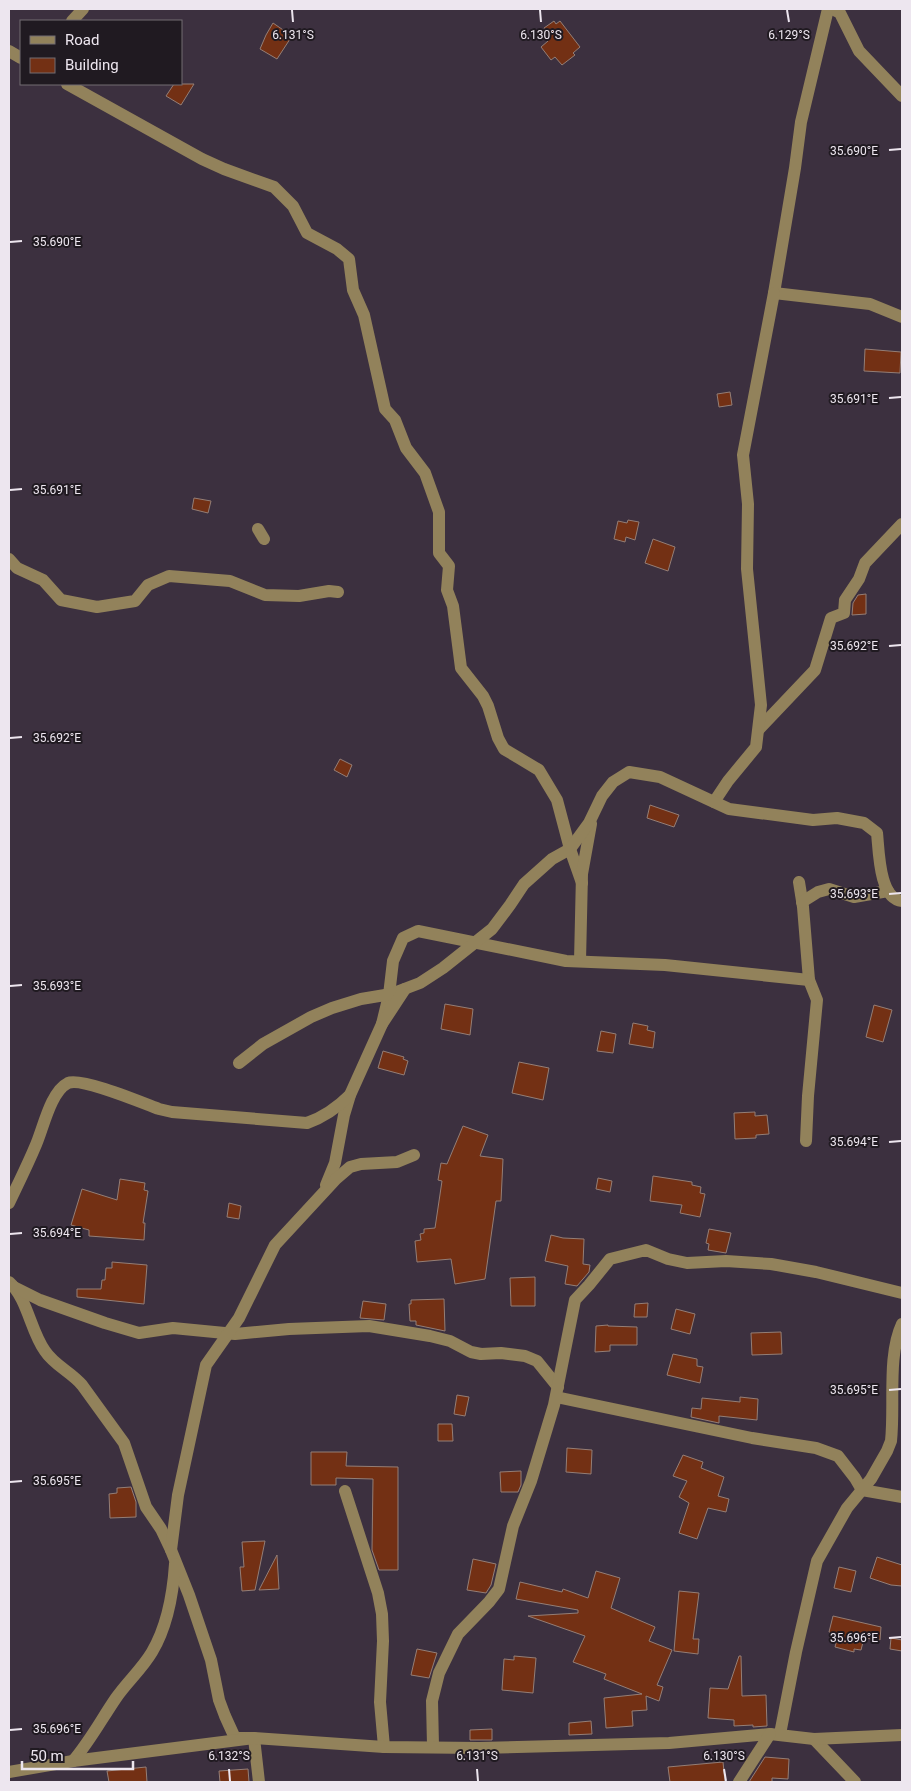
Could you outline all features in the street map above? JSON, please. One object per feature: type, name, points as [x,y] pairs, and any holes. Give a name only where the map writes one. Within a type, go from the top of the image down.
[{"type":"street","points":[[73,20],[83,9]]},
{"type":"street","points":[[714,802],[728,781],[756,747],[761,705],[747,569],[748,504],[743,455],[774,293],[795,168],[800,122],[830,9],[840,13],[859,51],[902,96]]},
{"type":"street","points":[[9,51],[20,57]]},
{"type":"street","points":[[69,85],[202,159],[274,187],[293,206],[308,233],[337,249],[349,259],[353,290],[364,315],[385,409],[395,420],[406,448],[425,473],[439,512],[439,553],[449,566],[447,590],[452,606],[461,668],[485,701],[498,738],[504,749],[539,770],[557,800],[570,850],[582,883]]},
{"type":"street","points":[[774,293],[870,304],[902,317]]},
{"type":"street","points":[[758,729],[816,670],[831,618],[844,613],[845,600],[860,579],[865,563],[902,524]]},
{"type":"street","points":[[9,559],[17,568],[43,580],[61,600],[97,607],[135,601],[148,585],[169,576],[230,581],[265,595],[299,596],[329,591],[338,592]]},
{"type":"street","points":[[239,1063],[263,1044],[311,1016],[361,999],[389,995],[420,983],[443,968],[492,929],[524,884],[552,859],[570,850],[592,817],[602,796],[613,782],[628,772],[660,777],[729,809],[738,811],[813,820],[836,818],[864,823],[878,833],[881,867],[888,892],[897,900],[902,900]]},
{"type":"street","points":[[580,961],[582,883],[592,817]]},
{"type":"street","points":[[799,882],[809,980],[816,1000],[806,1141]]},
{"type":"street","points":[[802,902],[818,892],[829,889],[854,897],[888,892]]},
{"type":"street","points":[[382,1024],[389,995],[393,961],[403,938],[418,931],[566,961],[665,965],[809,980]]},
{"type":"street","points":[[324,1191],[335,1163],[344,1114],[350,1095],[382,1024],[405,989]]},
{"type":"street","points":[[9,1203],[36,1146],[50,1107],[57,1093],[68,1083],[82,1082],[172,1112],[307,1123],[317,1120],[337,1108],[350,1095]]},
{"type":"street","points":[[73,1761],[89,1743],[117,1697],[152,1652],[169,1610],[173,1586],[173,1555],[178,1495],[206,1365],[239,1318],[275,1245],[324,1191],[350,1167],[361,1164],[396,1162],[414,1156]]},
{"type":"street","points":[[433,1746],[432,1701],[438,1673],[458,1634],[499,1590],[513,1526],[531,1481],[557,1392],[575,1300],[610,1259],[646,1250],[668,1259],[687,1263],[726,1261],[771,1264],[816,1272],[902,1293]]},
{"type":"street","points":[[11,1285],[48,1303],[139,1333],[173,1328],[229,1334],[369,1326],[450,1341],[476,1353],[501,1353],[525,1356],[537,1361],[557,1392],[752,1438],[816,1448],[838,1456],[862,1490],[902,1497]]},
{"type":"street","points":[[11,1285],[43,1350],[50,1358],[75,1376],[119,1434],[128,1453],[146,1507],[161,1528],[189,1595],[211,1660],[219,1700],[235,1738],[384,1747],[433,1746],[479,1748],[669,1743],[775,1734],[814,1739],[902,1735]]},
{"type":"street","points":[[739,1782],[775,1734],[817,1561],[847,1508],[871,1479],[887,1452],[891,1441],[897,1423],[893,1370],[898,1332],[902,1324]]},
{"type":"street","points":[[345,1491],[378,1594],[382,1614],[383,1641],[380,1702],[384,1747]]},
{"type":"street","points":[[9,1772],[73,1761],[254,1738]]},
{"type":"street","points":[[254,1738],[259,1782]]},
{"type":"street","points":[[814,1739],[855,1782]]},
{"type":"building","points":[[554,21],[556,24],[560,21],[580,47],[573,53],[575,55],[562,65],[555,57],[551,60],[541,47],[548,41],[543,35],[547,32],[544,28]]},
{"type":"building","points":[[273,23],[292,36],[277,59],[260,49]]},
{"type":"building","points":[[194,84],[181,105],[166,96],[173,85]]},
{"type":"building","points":[[865,349],[901,352],[900,373],[864,371]]},
{"type":"building","points":[[730,392],[732,405],[719,407],[717,394]]},
{"type":"building","points":[[194,498],[211,501],[208,513],[192,509]]},
{"type":"building","points":[[628,520],[639,522],[635,540],[626,537],[625,542],[614,539],[618,521],[627,523]]},
{"type":"building","points":[[653,539],[675,547],[668,571],[645,563]]},
{"type":"building","points":[[866,594],[866,614],[852,615],[853,603],[858,595]]},
{"type":"building","points":[[340,759],[352,765],[347,777],[334,770]]},
{"type":"building","points":[[650,805],[679,815],[674,827],[647,818]]},
{"type":"building","points":[[445,1004],[473,1009],[470,1035],[441,1029]]},
{"type":"building","points":[[874,1005],[892,1010],[883,1042],[866,1037]]},
{"type":"building","points":[[633,1023],[648,1026],[647,1030],[655,1032],[653,1048],[629,1044]]},
{"type":"building","points":[[601,1031],[616,1034],[613,1053],[597,1051]]},
{"type":"building","points":[[383,1051],[404,1057],[403,1059],[408,1061],[404,1075],[378,1068]]},
{"type":"building","points":[[519,1062],[549,1068],[543,1100],[512,1093]]},
{"type":"building","points":[[755,1112],[755,1116],[767,1115],[769,1134],[756,1135],[756,1138],[735,1139],[734,1113]]},
{"type":"building","points":[[463,1126],[488,1135],[480,1156],[503,1159],[501,1201],[496,1201],[485,1279],[455,1284],[451,1259],[417,1262],[415,1241],[421,1240],[420,1234],[424,1233],[424,1229],[435,1228],[442,1181],[438,1180],[441,1163],[447,1164]]},
{"type":"building","points":[[653,1176],[692,1182],[692,1185],[701,1187],[700,1193],[705,1194],[700,1217],[680,1213],[682,1205],[650,1201]]},
{"type":"building","points":[[598,1178],[612,1181],[610,1192],[596,1189]]},
{"type":"building","points":[[120,1179],[145,1183],[144,1190],[148,1191],[143,1223],[145,1223],[144,1240],[89,1236],[89,1230],[71,1225],[82,1189],[117,1200]]},
{"type":"building","points":[[229,1203],[241,1206],[239,1219],[227,1217]]},
{"type":"building","points":[[709,1229],[731,1233],[726,1253],[708,1250],[709,1244],[706,1243]]},
{"type":"building","points":[[551,1235],[563,1238],[584,1239],[583,1264],[590,1265],[589,1272],[577,1286],[565,1284],[568,1266],[545,1261]]},
{"type":"building","points":[[112,1262],[147,1265],[144,1304],[77,1297],[77,1289],[101,1289],[102,1280],[105,1280],[106,1268],[112,1268]]},
{"type":"building","points":[[535,1277],[535,1306],[511,1306],[510,1278]]},
{"type":"building","points":[[444,1299],[445,1331],[416,1325],[416,1321],[410,1321],[409,1304],[411,1304],[411,1300]]},
{"type":"building","points":[[363,1301],[386,1304],[384,1320],[360,1318]]},
{"type":"building","points":[[648,1303],[647,1317],[634,1317],[635,1304]]},
{"type":"building","points":[[676,1309],[695,1314],[690,1334],[671,1329]]},
{"type":"building","points":[[596,1326],[637,1327],[637,1345],[610,1345],[610,1351],[595,1352]]},
{"type":"building","points":[[781,1332],[782,1354],[752,1355],[751,1333]]},
{"type":"building","points":[[673,1354],[697,1359],[697,1366],[703,1367],[700,1383],[667,1375]]},
{"type":"building","points":[[457,1395],[469,1397],[465,1416],[454,1414]]},
{"type":"building","points":[[740,1397],[758,1399],[757,1420],[719,1416],[719,1423],[691,1417],[692,1408],[701,1409],[702,1398],[740,1402]]},
{"type":"building","points":[[438,1424],[452,1424],[453,1441],[438,1441]]},
{"type":"building","points":[[567,1448],[592,1450],[591,1474],[566,1472]]},
{"type":"building","points":[[311,1452],[347,1452],[346,1466],[398,1467],[398,1570],[379,1570],[372,1550],[373,1479],[336,1478],[336,1485],[311,1485]]},
{"type":"building","points":[[683,1455],[703,1462],[701,1468],[724,1477],[718,1496],[729,1499],[726,1512],[708,1508],[697,1539],[679,1533],[689,1503],[679,1497],[687,1481],[673,1476]]},
{"type":"building","points":[[521,1471],[521,1485],[518,1492],[501,1492],[500,1472]]},
{"type":"building","points":[[131,1487],[136,1502],[136,1517],[110,1518],[109,1494],[117,1493],[117,1488]]},
{"type":"building","points":[[265,1541],[255,1590],[242,1591],[240,1567],[244,1567],[242,1542]]},
{"type":"building","points":[[277,1555],[279,1589],[259,1590]]},
{"type":"building","points":[[877,1557],[902,1565],[902,1586],[891,1585],[870,1578]]},
{"type":"building","points":[[473,1559],[496,1564],[491,1585],[486,1593],[467,1590]]},
{"type":"building","points":[[839,1567],[856,1571],[851,1592],[834,1588]]},
{"type":"building","points":[[596,1571],[620,1578],[611,1608],[655,1627],[649,1641],[672,1650],[657,1685],[663,1687],[659,1701],[646,1696],[647,1710],[632,1711],[633,1726],[606,1728],[604,1698],[642,1694],[604,1679],[606,1674],[573,1662],[585,1636],[528,1616],[578,1613],[578,1610],[516,1599],[520,1582],[562,1592],[563,1589],[588,1598]]},
{"type":"building","points":[[679,1591],[699,1593],[693,1639],[699,1639],[698,1654],[674,1651]]},
{"type":"building","points":[[833,1616],[881,1627],[880,1640],[864,1638],[861,1650],[854,1649],[854,1652],[835,1647],[838,1635],[829,1632]]},
{"type":"building","points":[[891,1638],[902,1640],[902,1651],[890,1649]]},
{"type":"building","points":[[417,1649],[437,1653],[429,1678],[411,1675]]},
{"type":"building","points":[[514,1656],[536,1658],[533,1693],[502,1690],[504,1659],[514,1660]]},
{"type":"building","points":[[739,1656],[741,1656],[742,1696],[766,1695],[767,1726],[734,1726],[734,1720],[708,1718],[710,1688],[728,1689]]},
{"type":"building","points":[[591,1721],[592,1734],[569,1735],[569,1723]]},
{"type":"building","points":[[492,1729],[492,1740],[470,1740],[470,1730]]},
{"type":"building","points":[[765,1757],[789,1759],[788,1779],[772,1778],[772,1782],[749,1782]]},
{"type":"building","points":[[723,1762],[725,1782],[670,1782],[668,1767]]},
{"type":"building","points":[[146,1767],[147,1782],[109,1782],[107,1771]]},
{"type":"building","points":[[248,1769],[249,1782],[220,1782],[219,1771]]}]
